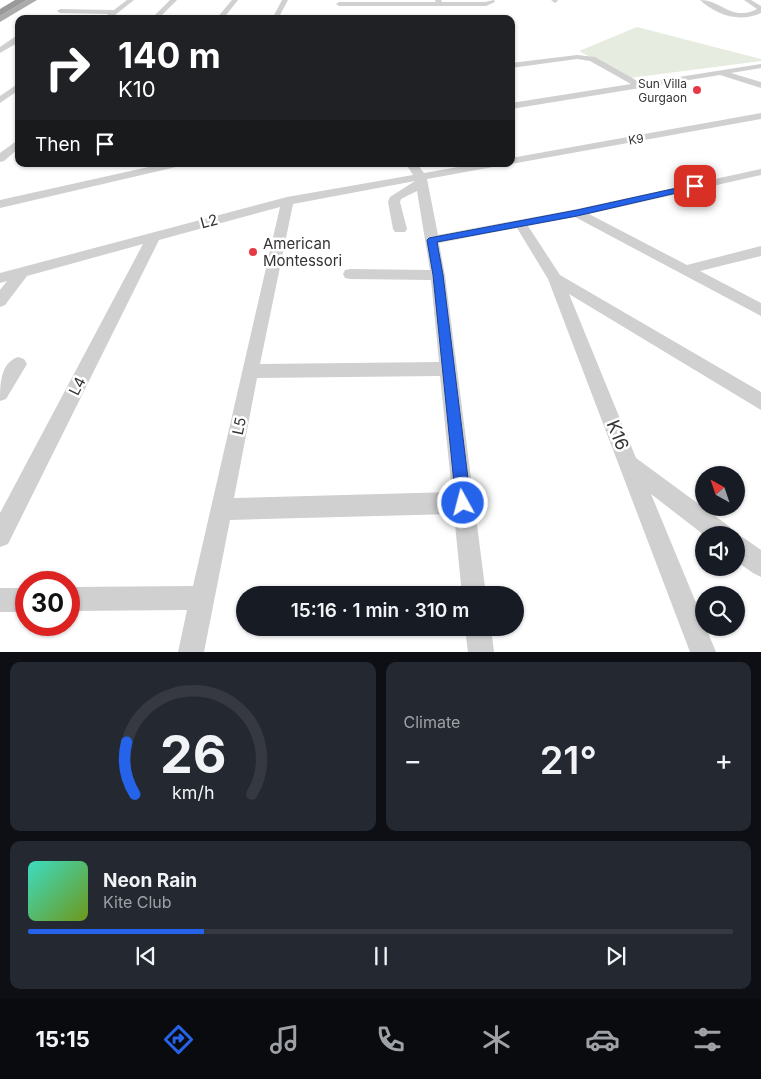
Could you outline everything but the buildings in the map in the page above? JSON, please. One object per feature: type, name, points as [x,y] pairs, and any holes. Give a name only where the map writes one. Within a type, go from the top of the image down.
[{"type":"highway","points":[[0,2],[4,0]]},
{"type":"highway","points":[[0,12],[22,0]]},
{"type":"main road","points":[[0,19],[33,0]]},
{"type":"street","points":[[112,15],[131,0]]},
{"type":"street","points":[[158,15],[174,0]]},
{"type":"street","points":[[222,15],[235,0]]},
{"type":"street","points":[[277,15],[285,0]]},
{"type":"street","points":[[339,4],[486,4],[492,2],[491,0]]},
{"type":"street","points":[[703,0],[721,12],[746,16],[760,9],[747,0]]},
{"type":"street","points":[[439,3],[440,13]]},
{"type":"street","points":[[69,5],[57,13],[116,12]]},
{"type":"street","points":[[1,50],[15,41]]},
{"type":"street","points":[[1,50],[15,49]]},
{"type":"street","points":[[515,65],[577,56],[585,57],[639,86]]},
{"type":"street","points":[[515,105],[761,66]]},
{"type":"street","points":[[719,73],[761,85]]},
{"type":"street","points":[[0,100],[15,85]]},
{"type":"street","name":"K9","points":[[515,160],[761,116]]},
{"type":"street","points":[[0,159],[15,147]]},
{"type":"street","points":[[0,204],[163,167]]},
{"type":"street","points":[[400,229],[394,202],[396,197],[418,175],[473,167]]},
{"type":"street","points":[[432,240],[577,213],[761,172]]},
{"type":"street","points":[[418,175],[438,275],[447,369],[473,586]]},
{"type":"street","name":"L2","points":[[0,278],[286,200],[418,175]]},
{"type":"street","name":"L5","points":[[191,652],[250,371],[274,268],[286,200]]},
{"type":"street","points":[[577,213],[761,310]]},
{"type":"street","name":"K16","points":[[520,224],[555,279],[703,652]]},
{"type":"street","name":"L4","points":[[0,536],[154,236]]},
{"type":"street","points":[[686,270],[761,251]]},
{"type":"street","points":[[0,302],[22,272]]},
{"type":"street","points":[[350,274],[438,275]]},
{"type":"street","points":[[555,279],[761,402]]},
{"type":"street","points":[[0,393],[18,364]]},
{"type":"street","points":[[250,371],[447,369]]},
{"type":"street","points":[[630,465],[710,526]]},
{"type":"street","points":[[221,509],[463,503]]},
{"type":"street","points":[[745,553],[761,565]]},
{"type":"street","points":[[80,599],[203,598]]},
{"type":"street","points":[[0,600],[15,600]]},
{"type":"street","points":[[479,636],[481,652]]},
{"type":"shaded area","points":[[637,27],[761,59],[761,61],[630,78],[579,51]]},
{"type":"place","name":"Sun Villa Gurgaon","points":[[697,90]]},
{"type":"place","name":"American Montessori","points":[[253,252]]},
{"type":"route","points":[[463,503],[438,275],[432,240],[577,213],[695,186]]}]
